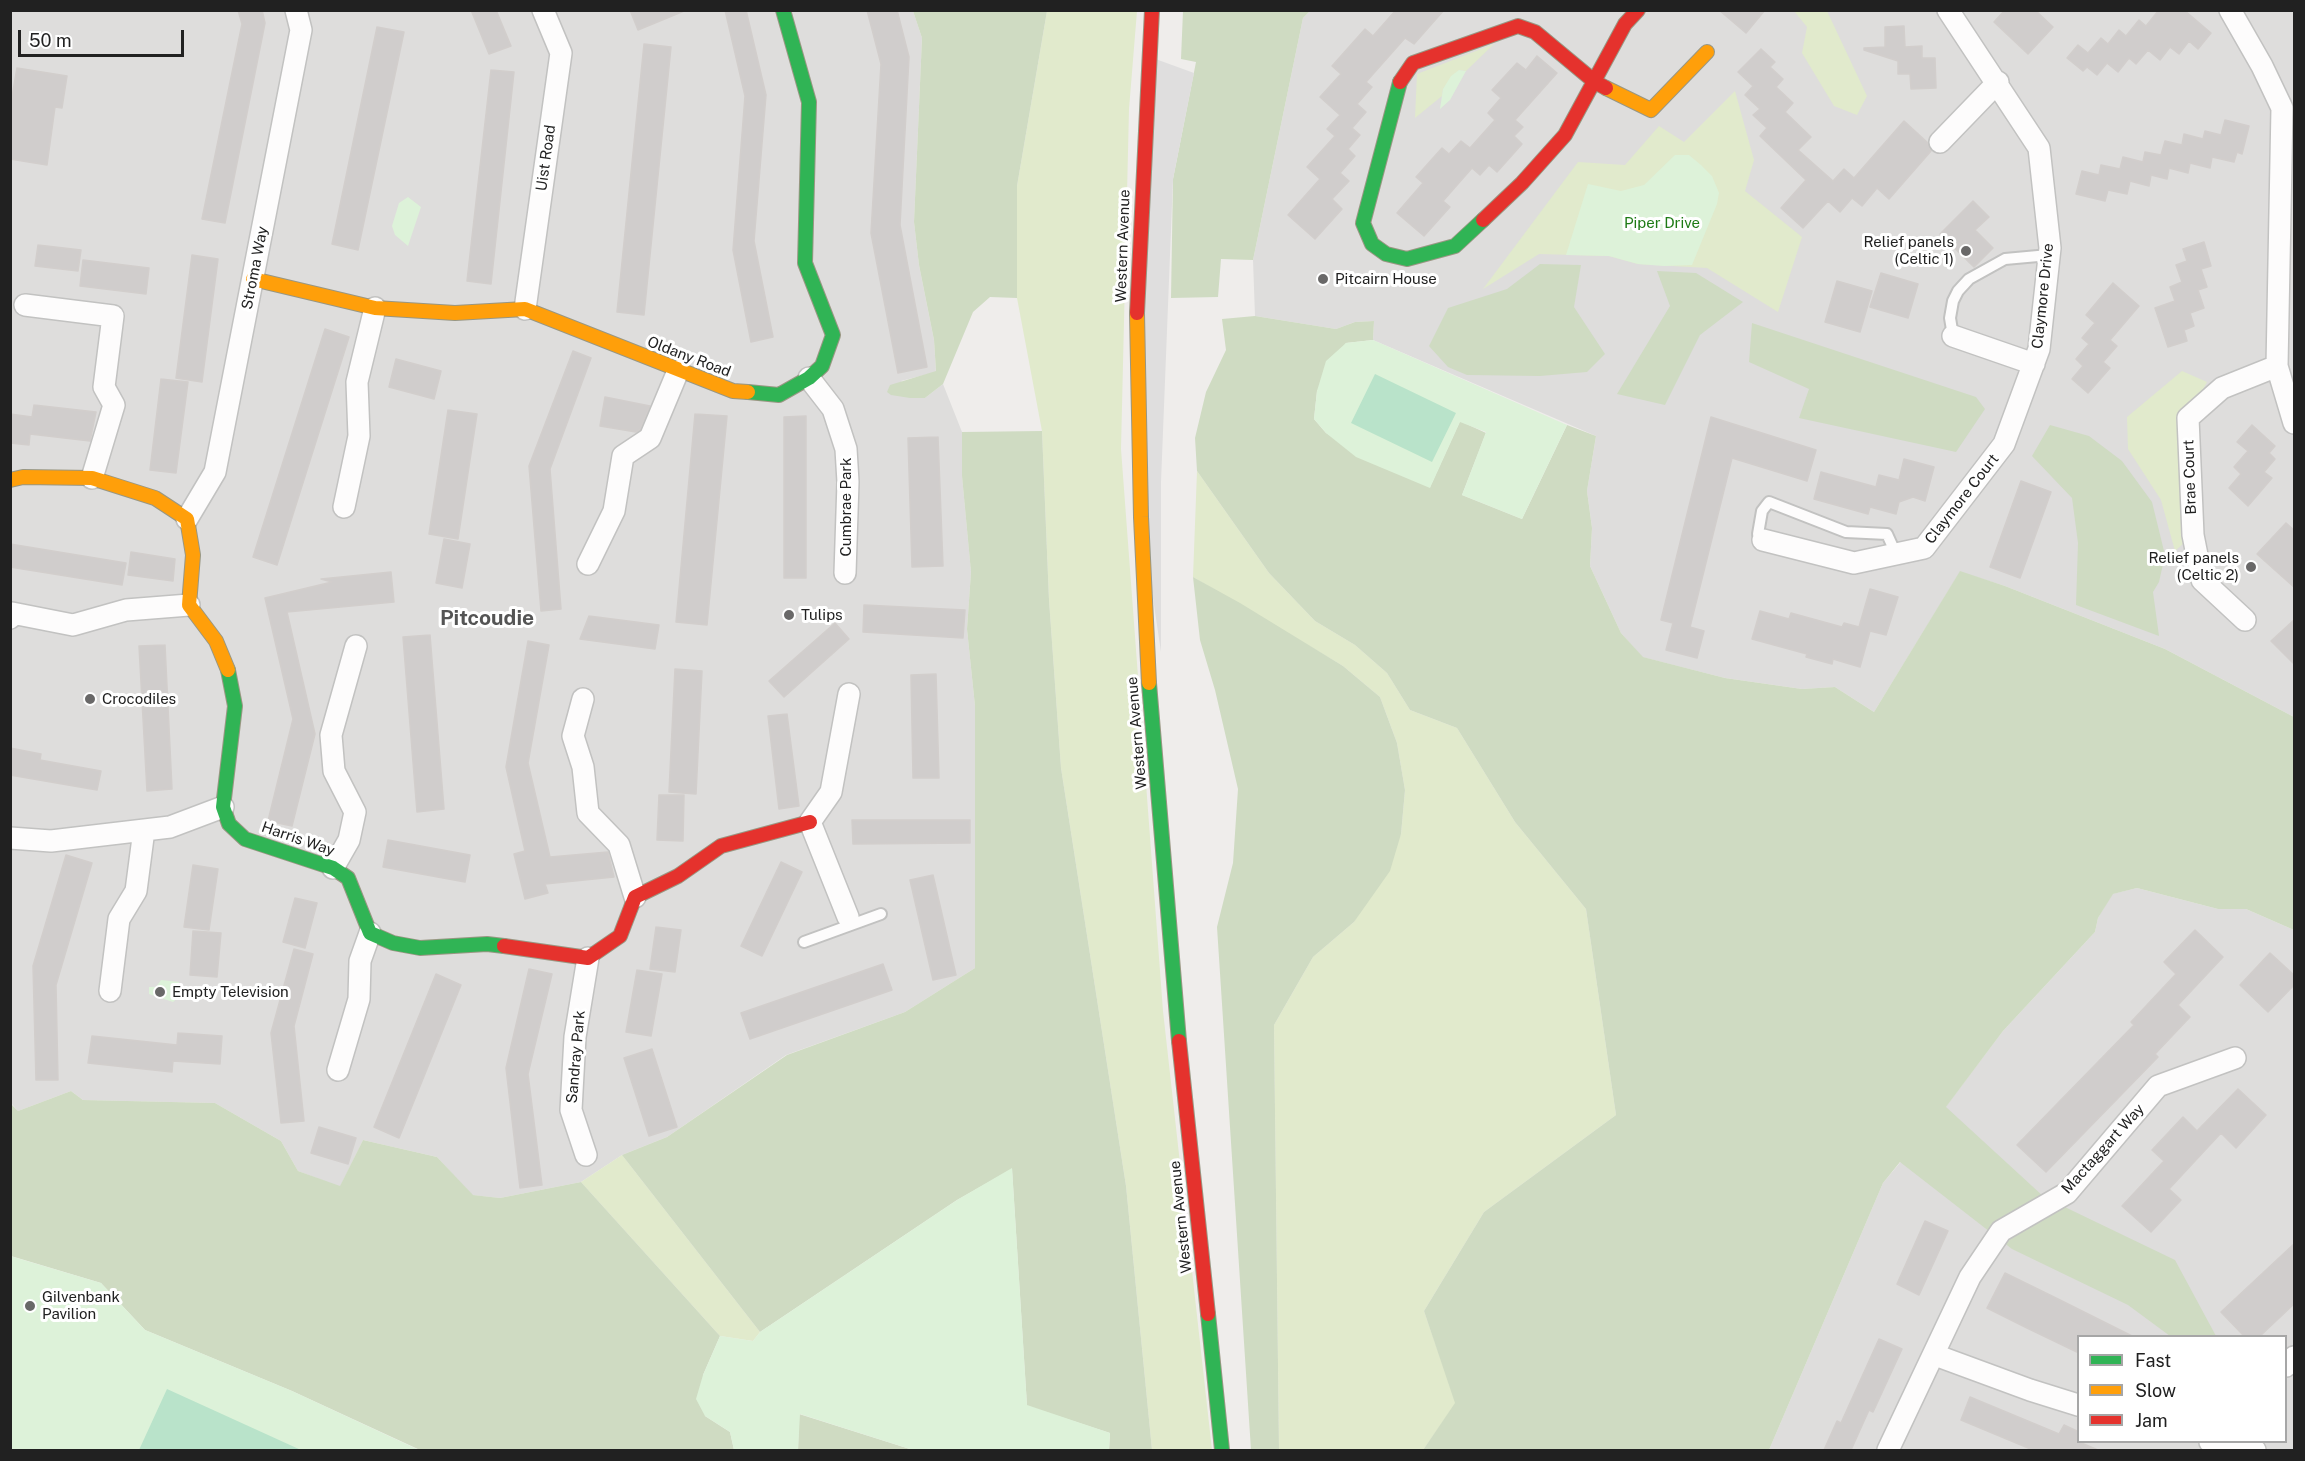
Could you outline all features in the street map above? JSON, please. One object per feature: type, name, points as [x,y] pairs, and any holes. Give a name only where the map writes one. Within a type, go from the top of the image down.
[{"type":"street","name":"Stroma Way","points":[[187,519],[216,472],[301,30],[296,10]]},
{"type":"street","name":"Uist Road","points":[[525,309],[561,53],[543,10]]},
{"type":"street","name":"Oldany Road","points":[[253,279],[375,308],[455,313],[525,309],[733,391],[779,395],[809,378],[822,366],[833,335],[805,263],[809,102],[783,10]]},
{"type":"street","name":"Western Avenue","points":[[1152,10],[1136,286],[1141,517],[1149,685],[1183,1083],[1222,1450]]},
{"type":"street","points":[[1638,10],[1625,24],[1595,82],[1565,135],[1522,183],[1455,246],[1407,259],[1386,254],[1372,244],[1363,223],[1397,86],[1413,63],[1518,26],[1535,32],[1595,82],[1651,110],[1707,52]]},
{"type":"street","name":"Claymore Drive","points":[[1948,10],[1998,82],[2039,148],[2049,255],[2039,349],[2034,364],[1953,336]]},
{"type":"street","points":[[2230,10],[2262,66],[2282,108],[2281,253],[2277,366],[2295,423]]},
{"type":"street","points":[[1940,142],[1998,82]]},
{"type":"street","points":[[26,305],[113,316],[104,387],[114,405],[92,478]]},
{"type":"street","points":[[344,507],[359,436],[357,382],[375,308]]},
{"type":"street","name":"Claymore Court","points":[[1763,540],[1854,563],[1924,548],[2004,444],[2034,364]]},
{"type":"street","name":"Brae Court","points":[[2245,620],[2202,580],[2193,535],[2188,418],[2222,388],[2277,366]]},
{"type":"street","points":[[588,564],[614,511],[623,456],[650,438],[678,371]]},
{"type":"street","name":"Cumbrae Park","points":[[809,378],[833,409],[846,449],[848,482],[845,573]]},
{"type":"street","points":[[10,480],[23,477],[92,478],[155,498],[187,519],[194,555],[189,605],[216,641],[231,678],[235,706],[233,739],[223,807],[170,826],[144,830],[51,841],[10,838]]},
{"type":"street","points":[[10,618],[12,613],[73,625],[126,610],[189,605]]},
{"type":"street","points":[[333,867],[349,840],[355,812],[334,771],[331,735],[356,646]]},
{"type":"street","points":[[635,897],[678,876],[721,846],[810,822],[831,792],[849,694]]},
{"type":"street","points":[[338,1070],[358,999],[360,961],[370,933],[393,943],[420,948],[487,944],[588,958],[620,936],[635,897],[619,845],[588,813],[583,766],[573,736],[583,699]]},
{"type":"street","name":"Harris Way","points":[[223,807],[230,824],[246,838],[333,867],[348,878],[370,933]]},
{"type":"street","points":[[810,822],[849,920]]},
{"type":"street","points":[[110,991],[119,919],[136,891],[144,830]]},
{"type":"street","name":"Sandray Park","points":[[586,1155],[571,1110],[575,1037],[588,958]]},
{"type":"street","name":"Mactaggart Way","points":[[1888,1450],[1970,1277],[2001,1231],[2067,1193],[2158,1086],[2235,1058]]},
{"type":"street","points":[[1935,1355],[2030,1390],[2077,1404]]},
{"type":"street","points":[[2217,1443],[2245,1447]]},
{"type":"lane","points":[[1953,336],[1950,318],[1953,301],[1958,291],[1969,279],[2005,259],[2049,255]]},
{"type":"lane","points":[[1763,540],[1758,534],[1762,511],[1769,502],[1846,532],[1887,534],[1896,554]]},
{"type":"lane","points":[[804,942],[849,920],[881,914]]},
{"type":"shaded area","points":[[11,11],[913,11],[922,38],[914,222],[919,265],[934,340],[936,372],[901,381],[925,398],[943,384],[962,432],[962,476],[971,572],[967,629],[975,706],[975,968],[905,1012],[786,1055],[667,1137],[622,1155],[581,1182],[500,1198],[472,1195],[437,1157],[363,1140],[340,1187],[298,1171],[281,1141],[215,1103],[83,1100],[71,1091],[18,1111],[11,1103]]},
{"type":"shaded area","points":[[1310,11],[2294,11],[2294,717],[2165,649],[2005,586],[1960,572],[1874,712],[1835,687],[1802,689],[1725,678],[1642,657],[1621,633],[1590,566],[1592,528],[1587,491],[1596,436],[1373,340],[1374,321],[1355,322],[1336,329],[1255,316],[1253,260],[1303,18]]},
{"type":"shaded area","points":[[1150,57],[1194,73],[1173,179],[1161,482],[1161,652],[1141,517]]},
{"type":"shaded area","points":[[2137,888],[2218,909],[2246,909],[2294,930],[2294,1450],[1769,1450],[1883,1183],[1935,1121],[2003,1031],[2095,932],[2098,918],[2112,894]]},
{"type":"green space","points":[[913,11],[1047,11],[1017,186],[1017,298],[990,297],[973,312],[943,384],[925,398],[891,395],[887,392],[890,385],[936,371],[934,340],[919,265],[914,222],[922,38]]},
{"type":"green space","points":[[1047,11],[1137,11],[1129,109],[1121,449],[1163,1011],[1212,1450],[1152,1450],[1126,1186],[1061,768],[1049,600],[1042,431],[1017,298],[1017,186]]},
{"type":"green space","points":[[1183,11],[1310,11],[1303,18],[1253,260],[1221,259],[1218,297],[1171,298],[1173,179],[1196,62],[1181,59]]},
{"type":"green space","points":[[1794,11],[1827,11],[1867,96],[1857,115],[1834,106],[1802,53],[1807,27]]},
{"type":"green space","points":[[1494,44],[1466,71],[1459,70],[1443,89],[1442,96],[1415,118],[1417,74]]},
{"type":"green space","points":[[1459,70],[1466,71],[1450,100],[1440,109],[1443,89],[1451,76]]},
{"type":"green space","points":[[1735,91],[1754,160],[1745,191],[1802,237],[1778,312],[1707,268],[1638,264],[1609,256],[1539,254],[1483,289],[1578,162],[1625,165],[1659,126],[1684,142]]},
{"type":"green space","name":"Piper Drive","points":[[1675,155],[1689,155],[1701,165],[1712,176],[1719,193],[1717,204],[1692,265],[1638,264],[1609,256],[1566,255],[1588,184],[1621,191],[1644,185]]},
{"type":"green space","points":[[408,197],[421,207],[408,246],[395,235],[392,226],[399,203]]},
{"type":"green space","points":[[1540,264],[1581,265],[1574,307],[1605,354],[1587,372],[1540,376],[1467,375],[1448,367],[1429,346],[1448,308],[1507,289]]},
{"type":"green space","points":[[1657,271],[1696,273],[1743,302],[1700,335],[1665,405],[1617,394],[1670,306]]},
{"type":"green space","points":[[1255,316],[1336,329],[1355,322],[1374,321],[1373,340],[1346,343],[1317,391],[1314,419],[1326,433],[1430,487],[1460,421],[1486,433],[1462,495],[1522,519],[1567,425],[1596,436],[1587,491],[1592,528],[1590,566],[1621,633],[1643,657],[1725,678],[1802,689],[1835,687],[1874,712],[1960,571],[2005,586],[2165,649],[2294,717],[2294,930],[2246,909],[2218,909],[2137,888],[2113,894],[2098,918],[2095,932],[2003,1031],[1946,1107],[2044,1197],[2175,1260],[2215,1335],[2169,1335],[2128,1305],[2012,1249],[1900,1162],[1883,1183],[1769,1450],[1423,1450],[1455,1403],[1424,1311],[1484,1212],[1616,1115],[1586,909],[1515,822],[1457,728],[1410,710],[1387,673],[1355,645],[1315,621],[1269,573],[1197,471],[1195,438],[1206,392],[1226,350],[1222,319]]},
{"type":"green space","points":[[1752,323],[1976,397],[1985,409],[1956,452],[1799,418],[1809,389],[1749,362]]},
{"type":"green space","points":[[1373,340],[1567,425],[1522,519],[1462,495],[1486,432],[1460,422],[1430,488],[1356,457],[1326,433],[1314,419],[1317,391],[1326,361],[1346,343]]},
{"type":"green space","points":[[2182,371],[2207,382],[2188,418],[2193,535],[2175,551],[2161,500],[2128,449],[2127,417]]},
{"type":"green space","points":[[1375,374],[1456,413],[1432,462],[1351,423]]},
{"type":"green space","points":[[2050,425],[2089,436],[2122,461],[2152,502],[2165,555],[2159,582],[2153,592],[2159,636],[2076,605],[2078,543],[2072,498],[2032,456]]},
{"type":"green space","points":[[1042,431],[1049,600],[1061,768],[1126,1186],[1152,1450],[1109,1450],[1110,1433],[1027,1406],[1012,1169],[957,1200],[760,1332],[622,1155],[667,1137],[787,1055],[905,1012],[975,968],[975,706],[967,629],[971,572],[962,476],[962,432]]},
{"type":"green space","points":[[1197,471],[1269,573],[1315,621],[1355,645],[1387,673],[1410,710],[1457,728],[1515,822],[1586,909],[1616,1115],[1484,1212],[1424,1311],[1456,1403],[1423,1450],[1279,1450],[1274,1025],[1313,957],[1354,922],[1401,834],[1405,790],[1397,743],[1380,697],[1343,666],[1193,577]]},
{"type":"green space","points":[[1193,577],[1343,666],[1380,697],[1397,743],[1405,790],[1401,834],[1390,871],[1354,922],[1313,957],[1274,1025],[1279,1450],[1251,1450],[1217,927],[1233,863],[1238,789],[1215,690],[1200,640]]},
{"type":"green space","points":[[161,980],[179,982],[180,996],[173,1002],[149,994],[149,987],[156,987]]},
{"type":"green space","points":[[71,1091],[83,1100],[215,1103],[281,1141],[298,1171],[340,1186],[363,1140],[437,1157],[473,1195],[500,1198],[581,1182],[720,1336],[703,1375],[705,1416],[730,1432],[734,1450],[420,1450],[292,1391],[145,1330],[101,1283],[11,1256],[10,1103],[18,1111]]},
{"type":"green space","points":[[622,1155],[760,1332],[753,1341],[720,1336],[581,1182]]},
{"type":"green space","points":[[1012,1168],[1027,1405],[1110,1433],[1109,1450],[913,1450],[800,1414],[798,1450],[734,1450],[730,1432],[705,1416],[696,1399],[703,1375],[720,1336],[753,1341],[760,1332],[957,1200]]},
{"type":"green space","points":[[10,1256],[101,1283],[145,1330],[292,1391],[419,1450],[11,1450]]},
{"type":"green space","points":[[167,1389],[301,1450],[139,1450]]},
{"type":"green space","points":[[799,1414],[913,1450],[798,1450]]},
{"type":"building","points":[[238,10],[262,10],[265,23],[225,223],[202,219],[242,24]]},
{"type":"building","points":[[471,10],[496,10],[511,46],[489,54]]},
{"type":"building","points":[[630,10],[684,10],[684,11],[638,30]]},
{"type":"building","points":[[725,10],[746,10],[766,95],[754,241],[773,337],[751,342],[733,250],[745,96]]},
{"type":"building","points":[[867,10],[897,10],[909,57],[900,225],[927,367],[898,373],[871,233],[881,64]]},
{"type":"building","points":[[1396,10],[1444,10],[1414,44],[1405,38],[1366,82],[1372,87],[1357,104],[1366,112],[1352,128],[1360,135],[1348,149],[1355,156],[1340,173],[1349,181],[1332,199],[1342,209],[1315,239],[1288,215],[1320,179],[1307,167],[1335,136],[1327,129],[1340,115],[1320,97],[1341,74],[1332,66],[1365,29],[1373,36]]},
{"type":"building","points":[[1719,10],[1765,10],[1746,33]]},
{"type":"building","points":[[2005,10],[2035,10],[2053,27],[2028,54],[1994,22]]},
{"type":"building","points":[[2159,10],[2184,10],[2211,33],[2198,49],[2189,41],[2179,54],[2170,47],[2160,60],[2148,50],[2136,64],[2129,58],[2118,72],[2107,63],[2097,75],[2087,67],[2083,71],[2067,58],[2078,45],[2088,53],[2101,38],[2108,44],[2119,30],[2126,36],[2139,20],[2146,26]]},
{"type":"building","points":[[1904,26],[1905,47],[1922,46],[1922,58],[1935,58],[1936,88],[1911,89],[1910,74],[1898,74],[1898,61],[1864,50],[1864,48],[1885,47],[1885,27]]},
{"type":"building","points":[[377,27],[404,32],[358,250],[332,244]]},
{"type":"building","points":[[644,44],[671,47],[644,315],[617,312]]},
{"type":"building","points":[[1761,49],[1775,62],[1770,67],[1783,79],[1776,87],[1793,103],[1785,112],[1811,137],[1798,150],[1833,181],[1844,169],[1854,178],[1904,121],[1928,143],[1931,151],[1889,199],[1877,188],[1862,206],[1852,198],[1840,212],[1828,201],[1803,228],[1781,208],[1806,180],[1760,136],[1767,128],[1753,115],[1760,109],[1745,95],[1753,86],[1738,72]]},
{"type":"building","points":[[1537,56],[1557,73],[1515,120],[1523,127],[1514,136],[1522,144],[1497,172],[1489,165],[1480,175],[1472,168],[1443,201],[1450,207],[1424,236],[1397,213],[1423,183],[1416,177],[1442,148],[1449,154],[1461,141],[1470,148],[1495,120],[1488,113],[1501,98],[1492,90],[1517,63],[1526,70]]},
{"type":"building","points":[[17,68],[67,76],[62,108],[55,107],[47,165],[10,159],[10,108]]},
{"type":"building","points":[[491,70],[514,72],[491,284],[467,281]]},
{"type":"building","points":[[2225,120],[2249,126],[2242,154],[2237,152],[2234,162],[2212,157],[2210,168],[2190,163],[2188,173],[2169,168],[2167,179],[2151,175],[2149,186],[2130,181],[2127,194],[2108,190],[2105,201],[2076,194],[2082,171],[2099,175],[2101,165],[2120,169],[2123,157],[2143,162],[2145,152],[2161,155],[2165,141],[2182,145],[2184,134],[2203,139],[2205,131],[2221,135]]},
{"type":"building","points":[[1973,201],[1989,217],[1975,230],[1993,248],[1974,267],[1940,234]]},
{"type":"building","points":[[2204,242],[2211,266],[2201,269],[2207,287],[2198,290],[2204,308],[2190,313],[2194,326],[2184,330],[2187,341],[2168,347],[2155,308],[2175,301],[2170,287],[2182,282],[2176,265],[2187,261],[2183,249]]},
{"type":"building","points":[[38,245],[81,250],[78,271],[35,266]]},
{"type":"building","points":[[192,255],[218,259],[202,382],[176,378]]},
{"type":"building","points":[[83,260],[149,268],[146,294],[80,286]]},
{"type":"building","points":[[1881,273],[1918,284],[1908,318],[1870,307]]},
{"type":"building","points":[[1837,281],[1872,291],[1860,332],[1825,322]]},
{"type":"building","points":[[2113,283],[2139,306],[2110,340],[2117,346],[2103,362],[2110,368],[2088,393],[2072,379],[2083,366],[2076,359],[2089,344],[2082,338],[2095,323],[2086,315]]},
{"type":"building","points":[[325,329],[349,337],[277,565],[253,557]]},
{"type":"building","points":[[573,351],[591,358],[550,469],[561,609],[541,611],[529,466]]},
{"type":"building","points":[[396,359],[441,371],[434,399],[389,387]]},
{"type":"building","points":[[161,379],[188,382],[176,473],[150,470]]},
{"type":"building","points":[[605,397],[650,406],[640,430],[636,432],[600,426]]},
{"type":"building","points":[[34,405],[96,412],[90,441],[30,434],[29,445],[10,443],[10,414],[32,417]]},
{"type":"building","points":[[448,410],[477,414],[458,539],[429,534]]},
{"type":"building","points":[[695,414],[727,416],[707,625],[676,622]]},
{"type":"building","points":[[806,416],[806,578],[784,578],[784,417]]},
{"type":"building","points":[[1711,417],[1816,450],[1807,481],[1732,458],[1690,627],[1704,631],[1697,658],[1666,650],[1673,623],[1661,620]]},
{"type":"building","points":[[2252,425],[2275,446],[2269,453],[2275,459],[2264,472],[2272,478],[2248,506],[2229,488],[2241,474],[2234,467],[2248,451],[2237,442]]},
{"type":"building","points":[[938,437],[943,566],[912,567],[908,438]]},
{"type":"building","points":[[1904,459],[1934,467],[1925,501],[1913,497],[1899,502],[1896,514],[1870,507],[1868,514],[1814,499],[1821,472],[1876,487],[1879,475],[1899,480]]},
{"type":"building","points":[[2021,481],[2051,492],[2020,578],[1990,567]]},
{"type":"building","points":[[2286,523],[2295,531],[2295,588],[2257,554]]},
{"type":"building","points":[[444,539],[470,544],[462,588],[436,583]]},
{"type":"building","points":[[10,544],[126,563],[122,585],[10,567]]},
{"type":"building","points":[[131,552],[175,559],[173,581],[128,575]]},
{"type":"building","points":[[391,572],[394,602],[287,612],[315,734],[292,826],[268,821],[293,719],[265,598],[332,582],[321,579]]},
{"type":"building","points":[[1870,589],[1898,597],[1886,635],[1870,631],[1860,667],[1833,659],[1832,664],[1806,657],[1807,654],[1752,639],[1760,611],[1789,619],[1791,613],[1842,627],[1844,623],[1859,627]]},
{"type":"building","points":[[864,605],[965,610],[963,638],[863,632]]},
{"type":"building","points":[[589,616],[659,625],[655,649],[580,639]]},
{"type":"building","points":[[2295,619],[2295,665],[2271,641]]},
{"type":"building","points":[[835,623],[849,639],[784,697],[769,681]]},
{"type":"building","points":[[430,635],[444,809],[417,812],[403,637]]},
{"type":"building","points":[[528,641],[549,645],[528,763],[550,857],[608,852],[614,877],[545,884],[548,893],[525,899],[514,854],[525,851],[506,767]]},
{"type":"building","points":[[165,645],[172,789],[147,791],[139,646]]},
{"type":"building","points":[[675,669],[702,671],[696,794],[669,792]]},
{"type":"building","points":[[936,674],[939,778],[913,778],[911,675]]},
{"type":"building","points":[[787,714],[799,806],[779,809],[768,716]]},
{"type":"building","points":[[10,748],[41,754],[40,760],[101,771],[97,790],[10,775]]},
{"type":"building","points":[[659,795],[684,795],[683,841],[657,840]]},
{"type":"building","points":[[852,820],[970,820],[970,843],[853,844]]},
{"type":"building","points":[[388,840],[470,855],[465,882],[383,867]]},
{"type":"building","points":[[66,855],[92,863],[56,985],[58,1080],[36,1080],[33,966]]},
{"type":"building","points":[[781,862],[802,872],[762,956],[741,946]]},
{"type":"building","points":[[193,865],[218,869],[209,930],[184,927]]},
{"type":"building","points":[[933,875],[956,975],[933,980],[910,880]]},
{"type":"building","points":[[295,898],[317,903],[305,948],[283,942]]},
{"type":"building","points":[[656,927],[681,930],[675,972],[650,969]]},
{"type":"building","points":[[2195,930],[2223,957],[2178,1005],[2190,1017],[2155,1054],[2158,1057],[2046,1172],[2017,1145],[2134,1025],[2131,1022],[2176,974],[2164,962]]},
{"type":"building","points":[[193,931],[221,933],[217,977],[190,975]]},
{"type":"building","points":[[294,949],[313,954],[294,1026],[304,1121],[281,1123],[271,1033]]},
{"type":"building","points":[[2270,953],[2295,976],[2295,984],[2268,1012],[2240,985]]},
{"type":"building","points":[[883,964],[892,990],[750,1039],[741,1013]]},
{"type":"building","points":[[529,969],[552,974],[528,1074],[542,1185],[520,1188],[506,1068]]},
{"type":"building","points":[[637,970],[662,974],[651,1036],[626,1032]]},
{"type":"building","points":[[436,974],[461,985],[399,1138],[374,1127]]},
{"type":"building","points":[[178,1033],[222,1036],[220,1064],[173,1061],[172,1072],[88,1063],[92,1036],[177,1045]]},
{"type":"building","points":[[652,1049],[677,1127],[649,1136],[624,1058]]},
{"type":"building","points":[[2238,1089],[2266,1115],[2236,1148],[2221,1133],[2169,1189],[2181,1200],[2151,1232],[2122,1206],[2164,1161],[2152,1150],[2183,1117],[2197,1131]]},
{"type":"building","points":[[319,1127],[356,1138],[348,1164],[311,1153]]},
{"type":"building","points":[[1925,1221],[1948,1231],[1919,1295],[1897,1284]]},
{"type":"building","points":[[2295,1243],[2295,1303],[2261,1335],[2243,1335],[2221,1312]]},
{"type":"building","points":[[2005,1273],[2130,1335],[2077,1335],[2077,1352],[1987,1308]]},
{"type":"building","points":[[1879,1339],[1902,1349],[1873,1412],[1869,1410],[1851,1450],[1824,1450],[1837,1421],[1841,1423]]},
{"type":"building","points":[[1970,1397],[2059,1434],[2064,1425],[2077,1431],[2077,1443],[2098,1450],[2033,1450],[1961,1420]]},
{"type":"traffic: fast","points":[[748,392],[779,395],[809,378],[822,366],[833,335],[805,263],[809,102],[783,10]]},
{"type":"traffic: fast","points":[[1400,82],[1363,223],[1372,244],[1386,254],[1407,259],[1455,246],[1483,220]]},
{"type":"traffic: fast","points":[[228,670],[235,706],[223,807],[229,824],[245,839],[333,868],[348,878],[370,933],[393,943],[420,948],[487,944],[504,946]]},
{"type":"traffic: fast","points":[[1149,683],[1179,1041]]},
{"type":"traffic: fast","points":[[1208,1314],[1222,1450]]},
{"type":"traffic: slow","points":[[1606,88],[1651,110],[1707,52]]},
{"type":"traffic: slow","points":[[253,279],[375,308],[455,313],[525,309],[733,391],[748,392]]},
{"type":"traffic: slow","points":[[1137,313],[1141,517],[1149,683]]},
{"type":"traffic: slow","points":[[10,480],[23,477],[92,478],[155,498],[187,519],[193,555],[189,605],[216,641],[228,670]]},
{"type":"traffic: jam","points":[[1137,313],[1152,10]]},
{"type":"traffic: jam","points":[[1483,220],[1522,183],[1565,135],[1625,24],[1638,10]]},
{"type":"traffic: jam","points":[[1400,82],[1413,63],[1518,26],[1535,32],[1595,82],[1606,88]]},
{"type":"traffic: jam","points":[[504,946],[588,958],[620,936],[635,897],[678,876],[721,846],[810,822]]},
{"type":"traffic: jam","points":[[1179,1041],[1208,1314]]},
{"type":"place","name":"Relief panels (Celtic 1)","points":[[1966,251]]},
{"type":"place","name":"Pitcairn House","points":[[1323,279]]},
{"type":"place","name":"Relief panels (Celtic 2)","points":[[2251,567]]},
{"type":"place","name":"Tulips","points":[[789,615]]},
{"type":"place","name":"Crocodiles","points":[[90,699]]},
{"type":"place","name":"Empty Television","points":[[160,992]]},
{"type":"place","name":"Gilvenbank Pavilion","points":[[30,1306]]},
{"type":"district","name":"Pitcoudie","points":[[487,619]]}]
